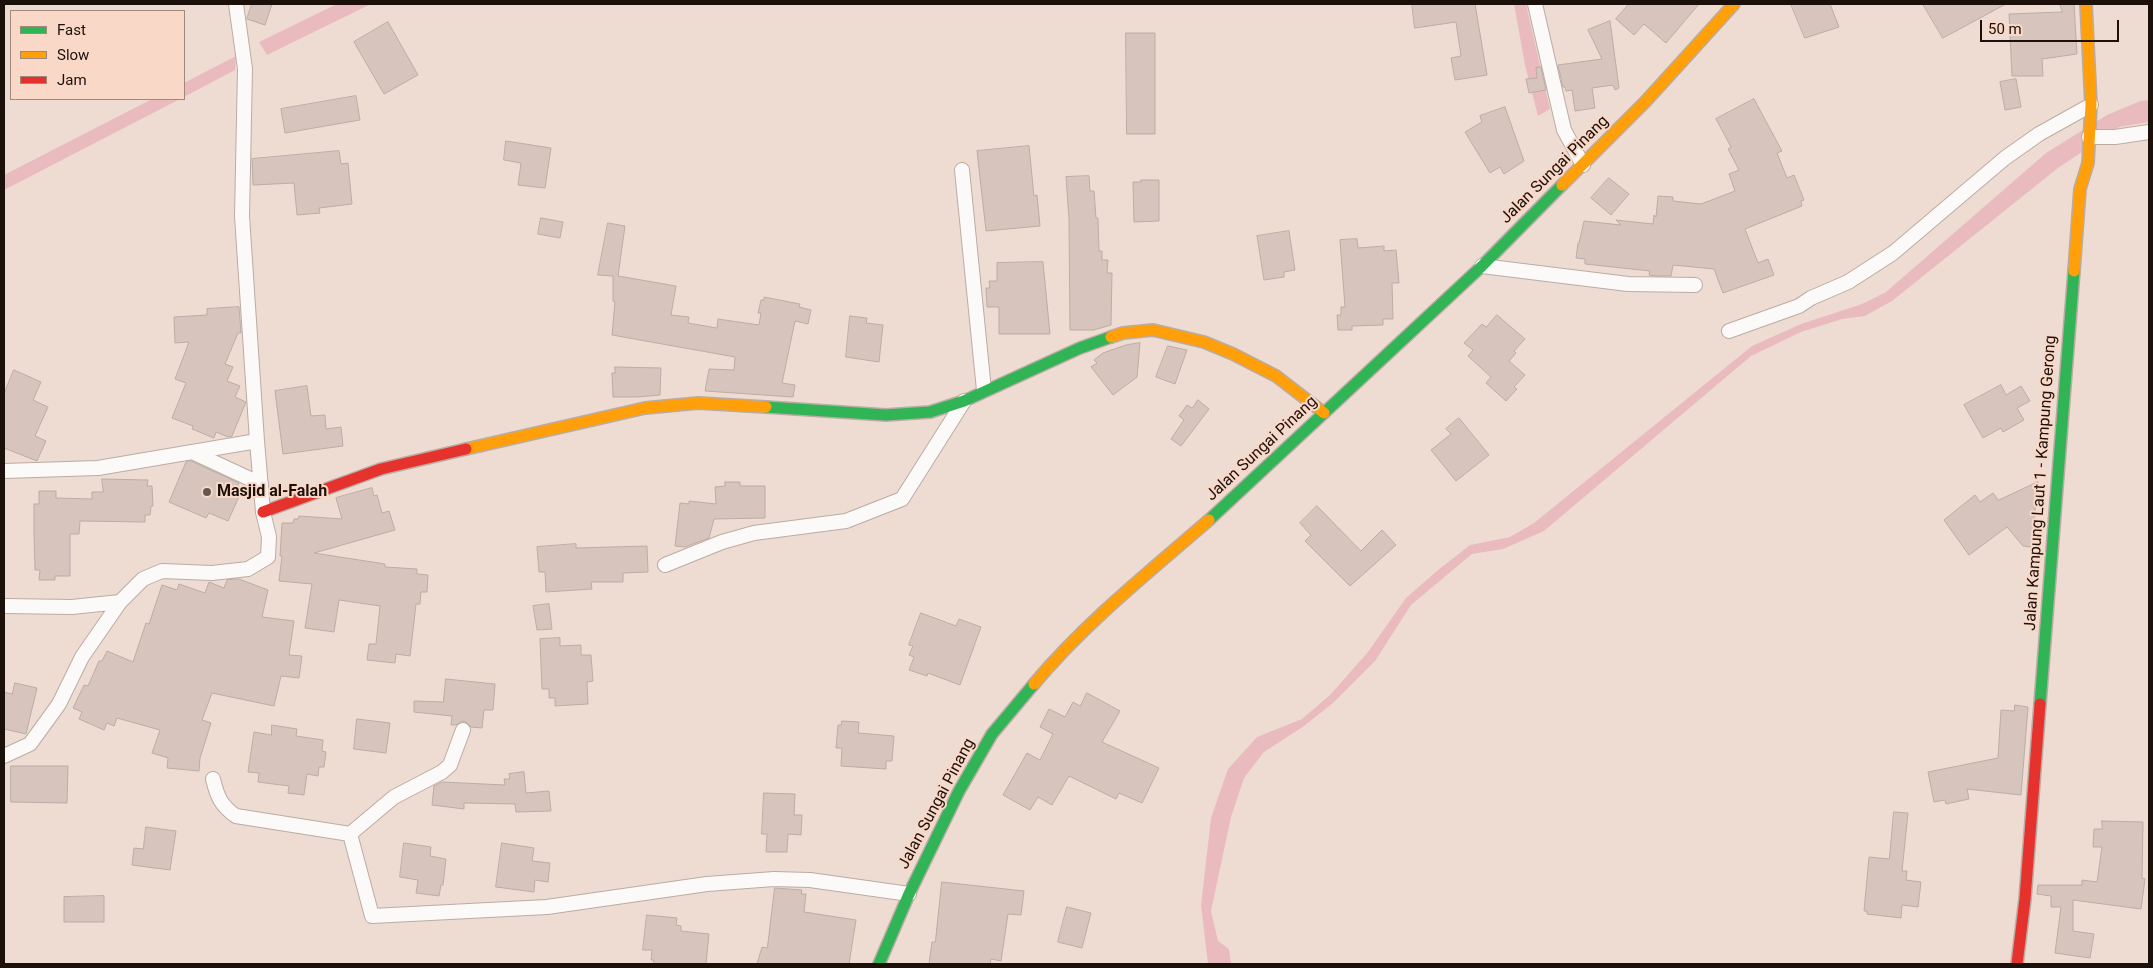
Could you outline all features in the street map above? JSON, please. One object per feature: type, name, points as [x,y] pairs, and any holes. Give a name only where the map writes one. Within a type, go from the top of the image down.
[{"type":"street","points":[[4,756],[30,744],[59,704],[82,658],[120,602],[143,579],[162,571],[212,573],[248,569],[268,557],[269,537],[263,512],[257,441],[242,216],[245,69],[236,4]]},
{"type":"street","points":[[1535,4],[1564,130],[1582,165]]},
{"type":"street","name":"Jalan Sungai Pinang","points":[[879,964],[909,894],[959,791],[992,734],[1052,662],[1131,588],[1224,507],[1482,266],[1646,101],[1734,4]]},
{"type":"street","name":"Jalan Kampung Laut 1 - Kampung Gerong","points":[[2017,964],[2026,879],[2080,189],[2088,163],[2091,109],[2086,4]]},
{"type":"street","points":[[1729,331],[1799,306],[1811,298],[1848,282],[1893,252],[2005,158],[2039,134],[2091,109]]},
{"type":"street","points":[[2089,135],[2115,137],[2149,132]]},
{"type":"street","points":[[962,170],[984,390]]},
{"type":"street","points":[[1482,266],[1628,284],[1695,285]]},
{"type":"street","points":[[263,512],[381,469],[645,408],[698,404],[902,415],[930,412],[964,401],[984,390],[1080,348],[1123,334],[1153,330],[1204,342],[1233,354],[1276,376],[1324,413]]},
{"type":"street","points":[[665,565],[722,542],[754,533],[846,521],[902,499],[964,401]]},
{"type":"street","points":[[4,471],[98,468],[257,441]]},
{"type":"street","points":[[192,452],[261,484]]},
{"type":"street","points":[[4,606],[72,607],[120,602]]},
{"type":"street","points":[[213,779],[218,798],[225,808],[236,816],[350,834],[394,798],[442,772],[450,765],[464,730]]},
{"type":"street","points":[[350,834],[372,916],[547,907],[706,884],[774,879],[810,880],[909,894]]},
{"type":"shaded area","points":[[337,4],[371,4],[267,55],[259,42]]},
{"type":"shaded area","points":[[1514,4],[1526,4],[1550,109],[1538,116],[1525,65]]},
{"type":"shaded area","points":[[236,56],[235,70],[185,96],[185,82]]},
{"type":"shaded area","points":[[150,100],[178,100],[4,190],[4,175]]},
{"type":"shaded area","points":[[2149,100],[2149,122],[2119,127],[2058,168],[1892,301],[1865,316],[1842,319],[1801,332],[1751,356],[1544,531],[1503,549],[1472,554],[1411,605],[1375,661],[1333,703],[1304,726],[1264,752],[1244,778],[1231,817],[1211,911],[1218,941],[1229,949],[1231,964],[1208,964],[1201,905],[1211,818],[1228,769],[1257,737],[1302,719],[1330,695],[1368,652],[1406,598],[1470,545],[1510,537],[1534,523],[1752,346],[1801,324],[1862,304],[1886,292],[2046,153],[2107,115],[2140,101]]},
{"type":"building","points":[[252,4],[272,4],[265,25],[247,19]]},
{"type":"building","points":[[1412,4],[1475,4],[1487,75],[1455,80],[1451,58],[1461,56],[1456,22],[1415,28]]},
{"type":"building","points":[[1629,4],[1699,4],[1666,43],[1644,24],[1634,35],[1616,19]]},
{"type":"building","points":[[1791,4],[1830,4],[1839,27],[1805,38]]},
{"type":"building","points":[[1923,4],[2006,4],[1943,38]]},
{"type":"building","points":[[2060,4],[2074,4],[2077,54],[2042,59],[2043,76],[2012,76],[2009,14],[2062,12]]},
{"type":"building","points":[[1610,21],[1619,88],[1615,90],[1613,85],[1592,88],[1595,108],[1575,111],[1572,90],[1566,91],[1565,87],[1563,87],[1558,65],[1602,59],[1588,30]]},
{"type":"building","points":[[388,22],[418,75],[384,94],[354,42]]},
{"type":"building","points":[[1126,33],[1155,33],[1155,134],[1127,134]]},
{"type":"building","points":[[1541,67],[1546,90],[1529,93],[1526,79],[1537,78],[1536,68]]},
{"type":"building","points":[[2016,79],[2021,107],[2005,110],[2000,82]]},
{"type":"building","points":[[356,96],[360,120],[285,133],[281,109]]},
{"type":"building","points":[[1754,99],[1782,151],[1777,153],[1787,178],[1794,175],[1804,200],[1801,201],[1802,206],[1745,229],[1758,263],[1768,259],[1774,275],[1723,293],[1714,269],[1673,265],[1671,276],[1656,276],[1649,275],[1650,271],[1585,264],[1585,259],[1576,258],[1584,221],[1621,225],[1616,220],[1653,224],[1654,215],[1656,217],[1658,196],[1673,197],[1673,201],[1701,204],[1735,191],[1729,174],[1739,170],[1728,149],[1731,147],[1716,119]]},
{"type":"building","points":[[1505,107],[1524,161],[1504,174],[1500,167],[1490,173],[1465,132],[1482,122],[1480,116]]},
{"type":"building","points":[[506,141],[551,148],[545,188],[518,185],[521,163],[504,160]]},
{"type":"building","points":[[1029,146],[1034,196],[1037,195],[1040,226],[986,231],[977,151]]},
{"type":"building","points":[[339,151],[341,164],[348,163],[352,204],[319,208],[320,213],[297,215],[294,183],[253,185],[252,159]]},
{"type":"building","points":[[1089,176],[1090,191],[1094,191],[1096,218],[1098,218],[1099,251],[1102,251],[1102,260],[1108,260],[1107,273],[1112,273],[1111,325],[1094,330],[1070,330],[1069,219],[1066,177]]},
{"type":"building","points":[[1609,178],[1629,194],[1611,215],[1591,198]]},
{"type":"building","points":[[1141,180],[1159,180],[1159,221],[1134,222],[1133,182],[1141,182]]},
{"type":"building","points":[[541,218],[563,222],[560,238],[538,234]]},
{"type":"building","points":[[608,223],[625,226],[618,276],[676,286],[671,315],[689,317],[688,323],[717,328],[718,319],[759,325],[761,313],[758,313],[761,300],[764,300],[764,297],[800,304],[799,307],[811,310],[808,324],[795,321],[782,383],[795,385],[793,397],[705,391],[709,369],[734,370],[735,357],[612,335],[615,302],[613,301],[613,276],[598,275]]},
{"type":"building","points":[[1289,231],[1295,270],[1284,272],[1284,277],[1264,280],[1257,236]]},
{"type":"building","points":[[1357,239],[1358,248],[1384,246],[1384,251],[1396,250],[1399,283],[1392,283],[1393,319],[1383,319],[1383,325],[1352,326],[1352,330],[1338,330],[1337,315],[1341,315],[1341,307],[1345,307],[1340,240]]},
{"type":"building","points":[[1043,262],[1050,334],[999,334],[999,307],[987,307],[986,288],[990,288],[989,281],[997,281],[997,263]]},
{"type":"building","points":[[239,307],[241,333],[238,333],[225,364],[233,367],[227,381],[240,386],[235,397],[246,402],[232,436],[228,437],[216,432],[214,438],[192,429],[193,426],[172,418],[186,383],[175,379],[189,342],[175,343],[174,317],[207,315],[207,309]]},
{"type":"building","points":[[1497,315],[1525,339],[1514,351],[1516,353],[1509,361],[1525,375],[1514,387],[1517,389],[1506,401],[1486,383],[1491,377],[1468,356],[1473,350],[1464,343],[1482,324],[1486,327]]},
{"type":"building","points":[[850,316],[867,318],[866,323],[883,325],[879,362],[846,357]]},
{"type":"building","points":[[1140,343],[1137,377],[1113,395],[1091,367],[1097,363],[1094,360],[1103,353],[1126,345]]},
{"type":"building","points":[[1168,346],[1187,350],[1175,384],[1156,377]]},
{"type":"building","points":[[615,367],[661,368],[660,395],[613,397],[612,373],[615,373]]},
{"type":"building","points":[[14,370],[41,382],[33,400],[48,407],[35,436],[46,441],[37,461],[4,448],[4,394]]},
{"type":"building","points":[[2001,385],[2006,395],[2021,386],[2030,401],[2017,408],[2024,420],[2003,432],[2001,428],[1983,438],[1964,405]]},
{"type":"building","points":[[307,386],[311,416],[325,415],[326,429],[341,427],[343,446],[283,454],[275,391]]},
{"type":"building","points":[[1198,400],[1209,409],[1181,446],[1171,439],[1184,420],[1179,416],[1187,405],[1192,408]]},
{"type":"building","points":[[1459,418],[1489,455],[1456,481],[1431,450],[1451,434],[1446,429]]},
{"type":"building","name":"Masjid al-Falah","points":[[191,461],[239,483],[237,488],[242,490],[228,521],[209,513],[206,518],[169,502],[186,462]]},
{"type":"building","points":[[102,479],[148,480],[147,486],[152,486],[153,506],[151,506],[150,515],[145,515],[145,522],[80,521],[79,534],[70,534],[70,576],[55,576],[55,580],[39,580],[40,570],[35,570],[34,504],[39,504],[39,491],[56,491],[56,498],[92,499],[92,492],[103,492]]},
{"type":"building","points":[[725,482],[740,482],[740,486],[765,486],[765,518],[714,519],[709,538],[685,547],[675,546],[680,503],[689,504],[689,501],[716,504],[715,487],[725,486]]},
{"type":"building","points":[[2038,482],[2033,528],[2040,529],[2037,548],[2023,546],[2007,527],[1969,555],[1944,520],[1975,495],[1980,502],[1993,493],[1998,500]]},
{"type":"building","points":[[372,488],[374,496],[377,495],[382,513],[389,511],[395,530],[314,553],[385,564],[385,567],[417,569],[417,574],[428,575],[427,592],[421,592],[420,604],[416,604],[410,656],[396,654],[395,663],[367,660],[369,644],[376,644],[380,606],[339,600],[334,632],[305,628],[312,584],[279,581],[282,556],[280,556],[282,523],[293,523],[294,519],[298,519],[299,516],[342,519],[336,498]]},
{"type":"building","points":[[1317,506],[1361,551],[1382,530],[1396,545],[1350,586],[1305,541],[1311,535],[1300,523]]},
{"type":"building","points":[[576,544],[576,548],[647,546],[648,572],[623,573],[623,582],[591,582],[592,589],[546,592],[545,572],[539,572],[537,547]]},
{"type":"building","points":[[239,579],[268,590],[262,617],[294,621],[289,655],[302,656],[299,678],[281,676],[274,706],[212,693],[202,720],[211,723],[200,758],[199,771],[167,768],[168,758],[152,753],[160,730],[117,718],[114,726],[107,723],[104,730],[79,719],[82,712],[73,708],[84,685],[88,686],[99,661],[102,661],[107,651],[133,662],[146,623],[149,624],[162,585],[177,590],[179,584],[205,593],[209,582],[224,588],[227,580]]},
{"type":"building","points":[[549,604],[552,629],[537,630],[533,606]]},
{"type":"building","points":[[921,613],[956,626],[959,619],[981,627],[960,685],[928,673],[927,676],[909,670],[914,657],[909,655],[913,646],[909,645]]},
{"type":"building","points":[[560,638],[560,646],[581,645],[581,655],[591,655],[593,681],[587,682],[588,704],[555,706],[555,698],[549,698],[549,689],[542,689],[540,639]]},
{"type":"building","points":[[446,679],[495,684],[493,710],[484,710],[482,728],[471,727],[462,721],[456,725],[451,725],[452,716],[414,712],[414,701],[443,702]]},
{"type":"building","points":[[15,683],[37,688],[26,734],[4,729],[4,692],[12,694]]},
{"type":"building","points":[[1087,693],[1120,711],[1102,742],[1159,768],[1142,803],[1119,793],[1116,799],[1069,776],[1052,805],[1038,797],[1030,810],[1003,795],[1027,753],[1040,760],[1053,734],[1040,727],[1049,709],[1065,717],[1073,702],[1080,706]]},
{"type":"building","points":[[2015,705],[2028,707],[2021,795],[1967,789],[1969,799],[1946,804],[1945,800],[1934,802],[1928,772],[1998,758],[2001,710],[2014,711]]},
{"type":"building","points":[[357,719],[390,723],[386,753],[354,749]]},
{"type":"building","points":[[842,721],[859,722],[858,733],[894,736],[892,761],[886,761],[886,769],[841,766],[842,748],[836,748],[838,725],[841,725]]},
{"type":"building","points":[[272,725],[297,729],[296,736],[323,740],[322,751],[326,752],[324,767],[319,767],[318,776],[307,774],[304,795],[288,793],[289,786],[258,782],[259,773],[248,772],[254,732],[271,735]]},
{"type":"building","points":[[11,766],[68,766],[67,803],[11,802]]},
{"type":"building","points":[[524,772],[526,793],[549,791],[551,811],[516,812],[515,804],[464,803],[464,809],[432,805],[434,786],[442,782],[505,785],[504,779],[510,779],[509,774]]},
{"type":"building","points":[[764,793],[795,794],[794,815],[802,815],[801,835],[788,834],[787,852],[766,852],[767,834],[762,834]]},
{"type":"building","points":[[1894,812],[1908,813],[1902,871],[1907,871],[1906,880],[1921,882],[1918,907],[1902,905],[1901,918],[1867,914],[1867,911],[1864,911],[1869,857],[1889,859]]},
{"type":"building","points":[[2102,821],[2143,822],[2142,878],[2145,879],[2141,909],[2073,900],[2073,931],[2094,934],[2090,958],[2055,953],[2061,907],[2051,907],[2051,896],[2037,894],[2038,885],[2082,885],[2082,880],[2097,882],[2102,847],[2093,847],[2094,829],[2102,829]]},
{"type":"building","points":[[146,827],[176,831],[170,870],[132,865],[134,848],[143,849]]},
{"type":"building","points":[[404,843],[431,847],[430,856],[446,859],[443,885],[441,885],[439,896],[416,893],[418,880],[400,877]]},
{"type":"building","points":[[502,843],[534,848],[532,861],[550,863],[548,882],[535,880],[534,892],[496,887]]},
{"type":"building","points":[[942,882],[1024,891],[1021,915],[1008,914],[1001,961],[991,959],[990,964],[929,964],[932,942],[935,942]]},
{"type":"building","points":[[775,888],[802,890],[801,894],[806,894],[804,912],[856,920],[849,964],[757,964],[762,947],[767,948]]},
{"type":"building","points":[[104,896],[104,922],[64,922],[64,897]]},
{"type":"building","points":[[1067,907],[1091,913],[1082,948],[1058,942]]},
{"type":"building","points":[[647,915],[677,918],[676,925],[681,926],[681,931],[709,934],[706,964],[653,964],[654,960],[651,960],[652,950],[643,950]]},
{"type":"traffic: fast","points":[[1209,520],[1482,266],[1562,185]]},
{"type":"traffic: fast","points":[[2040,704],[2074,271]]},
{"type":"traffic: fast","points":[[766,407],[886,415],[930,412],[964,401],[1080,348],[1111,337]]},
{"type":"traffic: fast","points":[[879,964],[909,894],[959,791],[992,734],[1034,684]]},
{"type":"traffic: slow","points":[[1562,185],[1646,101],[1734,4]]},
{"type":"traffic: slow","points":[[2074,271],[2080,189],[2088,163],[2091,105],[2086,4]]},
{"type":"traffic: slow","points":[[1111,337],[1123,333],[1153,330],[1204,342],[1233,354],[1276,376],[1324,413]]},
{"type":"traffic: slow","points":[[466,449],[645,408],[698,403],[766,407]]},
{"type":"traffic: slow","points":[[1034,684],[1096,619],[1209,520]]},
{"type":"traffic: jam","points":[[263,512],[381,469],[466,449]]},
{"type":"traffic: jam","points":[[2017,964],[2025,899],[2040,704]]},
{"type":"place","name":"Masjid al-Falah","points":[[207,492]]}]
